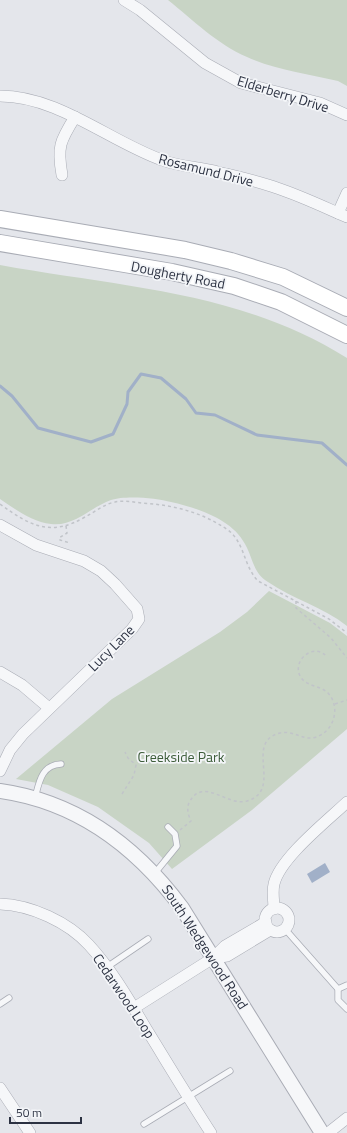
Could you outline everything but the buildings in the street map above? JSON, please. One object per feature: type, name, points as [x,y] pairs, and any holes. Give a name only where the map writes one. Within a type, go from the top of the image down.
[{"type":"main road","name":"Dougherty Road","points":[[0,219],[185,250],[231,260],[283,277],[347,308]]},
{"type":"main road","name":"Dougherty Road","points":[[0,244],[172,272],[234,286],[281,302],[347,336]]},
{"type":"street","name":"Elderberry Drive","points":[[124,0],[140,10],[205,64],[241,83],[320,103],[347,115]]},
{"type":"street","name":"Rosamund Drive","points":[[0,96],[9,96],[43,103],[75,117],[129,147],[164,161],[216,171],[276,187],[343,215]]},
{"type":"street","points":[[62,175],[59,147],[62,138],[75,117]]},
{"type":"street","points":[[343,215],[347,193]]},
{"type":"street","name":"Lucy Lane","points":[[0,525],[36,545],[84,561],[101,571],[133,602],[139,613],[139,619],[132,629],[49,708],[10,750],[0,771]]},
{"type":"street","points":[[0,672],[22,684],[49,708]]},
{"type":"street","name":"South Wedgewood Road","points":[[0,791],[47,802],[90,821],[119,840],[155,873],[182,908],[322,1133]]},
{"type":"street","points":[[274,909],[273,885],[277,874],[287,859],[347,802]]},
{"type":"street","name":"Cedarwood Loop","points":[[0,904],[10,904],[38,912],[64,925],[88,944],[107,967],[134,1008],[211,1133]]},
{"type":"street","points":[[134,1008],[213,958],[227,956],[268,926],[269,912],[274,909],[282,910],[288,915],[289,922],[286,929],[280,932],[268,926]]},
{"type":"street","points":[[0,1088],[30,1133]]},
{"type":"street","points":[[328,1133],[347,1118]]},
{"type":"lane","points":[[35,799],[43,773],[49,767],[61,764]]},
{"type":"lane","points":[[155,873],[177,846],[175,834],[168,827]]},
{"type":"lane","points":[[286,929],[338,989],[338,1000],[347,1009]]},
{"type":"lane","points":[[107,967],[148,939]]},
{"type":"lane","points":[[338,989],[347,985]]},
{"type":"lane","points":[[0,1004],[9,998]]},
{"type":"lane","points":[[144,1124],[230,1071]]},
{"type":"path","points":[[0,504],[37,526],[49,529],[66,526],[114,502],[167,504],[184,509],[213,521],[234,536],[240,545],[250,573],[258,581],[329,619],[347,633]]},
{"type":"path","points":[[66,526],[67,533],[59,538],[60,540],[70,543]]},
{"type":"path","points":[[296,601],[296,608],[331,638],[347,658]]},
{"type":"path","points":[[175,834],[191,821],[187,808],[190,800],[196,794],[204,791],[212,792],[227,800],[240,802],[248,801],[255,797],[264,783],[265,772],[262,756],[266,743],[270,738],[282,732],[290,732],[305,739],[321,734],[332,724],[335,704],[328,693],[305,682],[300,676],[298,669],[302,657],[312,651],[323,653],[328,657]]},
{"type":"path","points":[[335,704],[347,700]]},
{"type":"path","points":[[122,794],[136,770],[136,765],[128,758],[125,752]]},
{"type":"green space","points":[[168,0],[347,0],[347,86],[338,81],[269,65],[236,52],[215,39]]},
{"type":"green space","points":[[0,265],[135,286],[222,305],[265,318],[307,336],[347,358],[347,626],[338,619],[278,588],[263,578],[256,570],[248,549],[239,535],[223,521],[202,511],[150,498],[117,498],[104,503],[75,520],[59,524],[51,524],[30,518],[0,499]]},
{"type":"green space","name":"Creekside Park","points":[[269,591],[330,623],[347,636],[347,729],[252,810],[172,869],[149,843],[98,807],[48,785],[16,779],[112,699],[220,632],[247,612]]},
{"type":"water","points":[[325,863],[330,872],[312,883],[307,874]]},
{"type":"waterway","points":[[0,386],[12,396],[38,428],[91,442],[113,434],[127,404],[128,392],[141,374],[161,378],[186,399],[196,413],[215,415],[257,435],[322,443],[347,465]]}]
